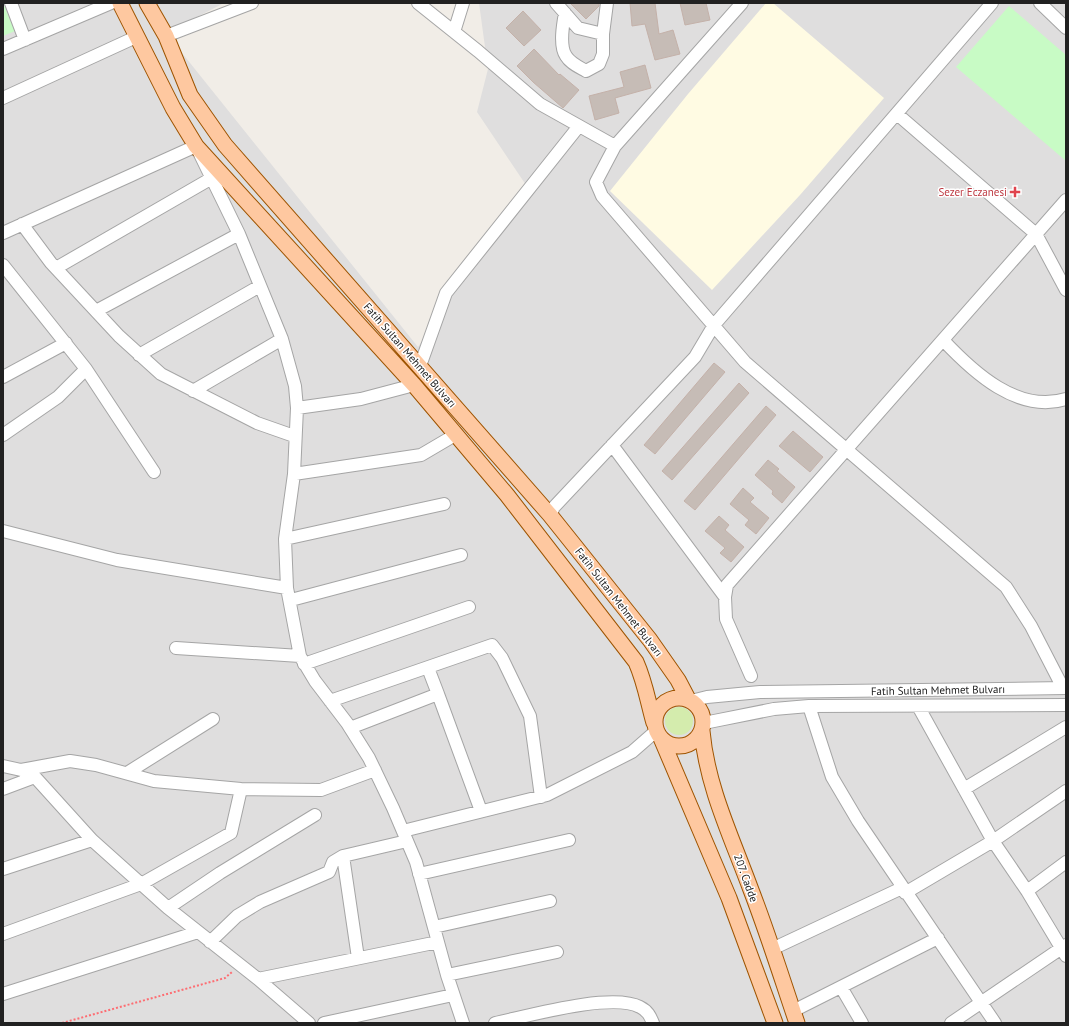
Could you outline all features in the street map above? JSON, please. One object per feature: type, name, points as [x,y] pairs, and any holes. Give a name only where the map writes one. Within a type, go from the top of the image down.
[{"type":"main road","name":"Fatih Sultan Mehmet Bulvarı","points":[[120,3],[173,108],[196,146],[414,385],[507,495],[636,662],[643,677],[648,704],[657,731]]},
{"type":"main road","name":"Fatih Sultan Mehmet Bulvarı","points":[[147,3],[166,36],[190,95],[225,145],[550,515],[650,640],[690,700]]},
{"type":"main road","points":[[680,697],[690,700],[698,706],[702,714],[703,727],[691,743],[684,746],[667,743],[657,731],[655,715],[664,702],[680,697]]},
{"type":"main road","name":"207. Cadde","points":[[703,727],[706,766],[795,1017]]},
{"type":"main road","name":"207. Cadde","points":[[657,731],[730,898],[775,1023]]},
{"type":"street","points":[[11,3],[25,40]]},
{"type":"street","points":[[3,49],[111,3]]},
{"type":"street","points":[[166,36],[252,3]]},
{"type":"street","points":[[418,3],[540,104],[615,146]]},
{"type":"street","points":[[454,32],[463,3]]},
{"type":"street","points":[[556,3],[578,28],[603,34]]},
{"type":"street","points":[[565,13],[562,35],[565,56],[575,65],[586,71],[600,64],[603,54],[603,34],[607,3]]},
{"type":"street","points":[[742,3],[615,146],[596,182],[602,196],[745,362],[847,448],[1006,587],[1032,626],[1065,688]]},
{"type":"street","points":[[550,515],[554,507],[695,357],[714,326],[992,3]]},
{"type":"street","points":[[1040,3],[1066,28]]},
{"type":"street","points":[[3,98],[136,37]]},
{"type":"street","points":[[897,114],[1036,234],[1066,290]]},
{"type":"street","points":[[420,366],[446,293],[579,126]]},
{"type":"street","points":[[3,233],[196,146],[239,234],[282,339],[295,386],[297,408],[294,436],[294,474],[285,539],[289,594],[302,660],[350,728],[375,770],[405,836],[419,874],[462,1023]]},
{"type":"street","points":[[56,268],[212,178]]},
{"type":"street","points":[[751,676],[726,619],[725,597],[727,585],[1066,200]]},
{"type":"street","points":[[22,224],[56,268],[96,312],[161,374],[257,423],[294,436]]},
{"type":"street","points":[[96,312],[239,234]]},
{"type":"street","points":[[3,265],[86,369],[154,472]]},
{"type":"street","points":[[139,354],[260,286]]},
{"type":"street","points":[[193,391],[282,339]]},
{"type":"street","points":[[943,340],[965,364],[996,386],[1026,400],[1053,403],[1066,399]]},
{"type":"street","points":[[3,377],[66,344]]},
{"type":"street","points":[[3,435],[58,397],[86,369]]},
{"type":"street","points":[[297,408],[361,399],[414,385]]},
{"type":"street","points":[[294,474],[421,455],[455,435]]},
{"type":"street","points":[[612,445],[725,597]]},
{"type":"street","points":[[285,539],[444,504]]},
{"type":"street","points":[[3,531],[117,560],[289,594],[461,555]]},
{"type":"street","points":[[176,648],[302,660],[469,607]]},
{"type":"street","points":[[330,701],[492,645],[502,658],[530,716],[541,797]]},
{"type":"street","points":[[428,668],[481,812]]},
{"type":"street","name":"Fatih Sultan Mehmet Bulvarı","points":[[690,700],[760,692],[1065,688]]},
{"type":"street","points":[[350,728],[438,694]]},
{"type":"street","name":"Fatih Sultan Mehmet Bulvarı","points":[[703,727],[774,709],[809,706],[1066,704]]},
{"type":"street","points":[[809,706],[832,777],[858,821],[904,891],[996,1023]]},
{"type":"street","points":[[918,706],[993,840],[1064,950],[951,1023]]},
{"type":"street","points":[[127,774],[213,719]]},
{"type":"street","points":[[964,789],[1066,727]]},
{"type":"street","points":[[210,942],[237,916],[260,902],[329,872],[333,862],[343,856],[481,812],[541,797],[632,752],[657,731]]},
{"type":"street","points":[[20,770],[70,761],[96,765],[154,781],[241,789],[321,790],[375,770]]},
{"type":"street","points":[[3,766],[20,770],[35,777],[92,840],[141,884],[168,908],[258,979],[309,1023]]},
{"type":"street","points":[[3,789],[35,777]]},
{"type":"street","points":[[3,934],[141,884],[231,833],[241,789]]},
{"type":"street","points":[[772,949],[904,891],[993,840],[1066,791]]},
{"type":"street","points":[[168,908],[220,873],[315,815]]},
{"type":"street","points":[[3,869],[92,840]]},
{"type":"street","points":[[419,874],[570,840]]},
{"type":"street","points":[[343,856],[358,958]]},
{"type":"street","points":[[1027,891],[1066,862]]},
{"type":"street","points":[[434,927],[550,901]]},
{"type":"street","points":[[3,994],[198,932]]},
{"type":"street","points":[[795,1017],[841,987],[938,938]]},
{"type":"street","points":[[258,979],[438,942]]},
{"type":"street","points":[[447,975],[557,952]]},
{"type":"street","points":[[841,987],[862,1023]]},
{"type":"street","points":[[324,1023],[453,995]]},
{"type":"street","points":[[495,1023],[542,1018],[591,1004],[625,1002],[639,1006],[648,1011],[653,1023]]},
{"type":"path","points":[[62,1023],[225,978],[241,966]]},
{"type":"shaded area","points":[[3,3],[224,3],[166,33],[418,347],[526,185],[477,112],[488,69],[479,3],[1066,3],[1066,1023],[3,1023]]},
{"type":"shaded area","points":[[766,3],[773,3],[884,98],[800,195],[712,290],[610,191],[688,94]]},
{"type":"green space","points":[[3,3],[15,31],[3,36]]},
{"type":"green space","points":[[1009,6],[1066,55],[1066,161],[956,67]]},
{"type":"green space","points":[[679,707],[689,711],[693,721],[689,731],[679,735],[669,731],[665,721],[669,711]]},
{"type":"building","points":[[570,3],[599,3],[599,6],[586,19]]},
{"type":"building","points":[[630,3],[655,3],[659,34],[673,30],[680,54],[655,60],[645,24],[632,26]]},
{"type":"building","points":[[680,3],[706,3],[710,20],[685,25]]},
{"type":"building","points":[[523,11],[541,30],[524,46],[506,28]]},
{"type":"building","points":[[534,49],[559,75],[560,74],[579,90],[563,108],[517,66]]},
{"type":"building","points":[[645,65],[651,88],[615,98],[619,113],[595,120],[589,96],[624,87],[620,72]]},
{"type":"building","points":[[714,363],[725,372],[655,454],[644,445]]},
{"type":"building","points":[[739,383],[749,393],[672,480],[662,471]]},
{"type":"building","points":[[766,406],[776,415],[695,510],[684,501]]},
{"type":"building","points":[[793,431],[823,457],[810,472],[779,446]]},
{"type":"building","points":[[768,460],[779,469],[777,471],[795,487],[782,503],[772,494],[773,491],[755,475]]},
{"type":"building","points":[[743,488],[754,498],[750,502],[769,518],[756,534],[745,525],[749,520],[730,504]]},
{"type":"building","points":[[719,516],[729,525],[725,530],[744,547],[731,562],[720,553],[725,548],[705,531]]},
{"type":"place","name":"Sezer Eczanesi","points":[[1015,192]]}]
